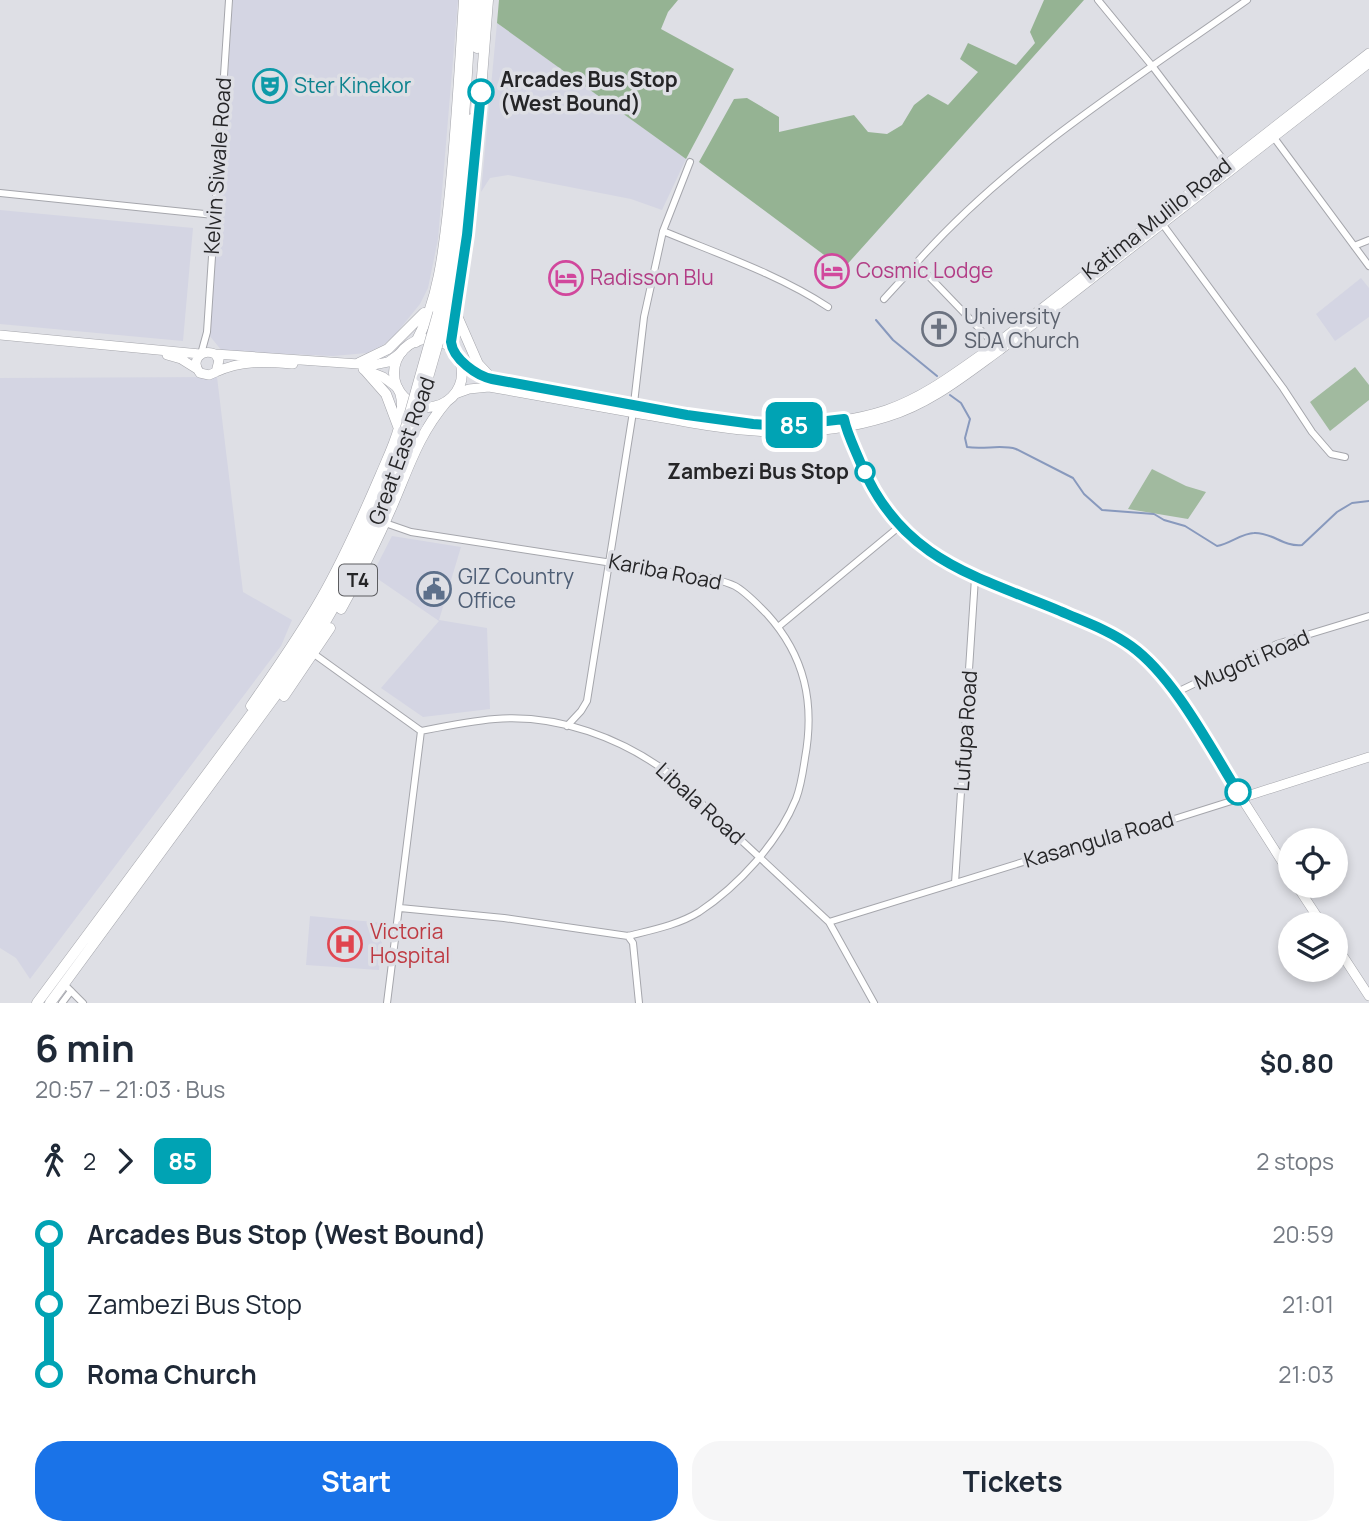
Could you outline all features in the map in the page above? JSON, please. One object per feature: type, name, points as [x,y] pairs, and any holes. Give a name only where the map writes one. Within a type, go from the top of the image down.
[{"type":"main road","name":"Great East Road","points":[[455,352],[442,312],[444,245],[457,130],[464,0]]},
{"type":"main road","name":"Great East Road","points":[[442,312],[463,137],[471,0]]},
{"type":"main road","name":"Great East Road","points":[[416,342],[442,312],[465,193],[481,0]]},
{"type":"main road","name":"Great East Road","points":[[50,1003],[68,988],[239,740],[328,602],[370,517],[405,430],[442,312],[475,167],[488,0]]},
{"type":"main road","name":"Katima Mulilo Road","points":[[1272,135],[1369,54]]},
{"type":"main road","name":"Katima Mulilo Road","points":[[455,352],[477,374],[492,379],[753,432],[800,433],[844,422],[887,417],[940,394],[1229,167],[1369,63]]},
{"type":"main road","points":[[361,366],[442,312],[492,379]]},
{"type":"main road","points":[[0,335],[135,346],[201,354],[361,366],[383,377],[408,401],[425,407],[436,406],[451,398],[460,384],[462,373],[455,352],[434,340],[416,342],[381,364],[361,366],[255,361],[205,375],[181,359],[135,346]]},
{"type":"main road","points":[[399,390],[395,369],[402,352]]},
{"type":"main road","points":[[214,353],[219,360],[216,372]]},
{"type":"main road","points":[[197,369],[196,359],[201,354]]},
{"type":"main road","points":[[361,366],[390,401],[405,430]]},
{"type":"main road","name":"Katima Mulilo Road","points":[[451,398],[469,389],[489,387],[634,408]]},
{"type":"main road","name":"Great East Road","points":[[399,390],[405,430]]},
{"type":"main road","name":"Great East Road","points":[[37,1003],[239,740],[263,724],[314,654],[360,575],[419,440],[433,418],[451,398]]},
{"type":"main road","points":[[844,422],[874,491],[900,526],[937,557],[975,578],[1091,623],[1119,638],[1146,658],[1175,693],[1278,855]]},
{"type":"main road","name":"Kasangula Road","points":[[1241,798],[1369,757]]},
{"type":"main road","points":[[1348,964],[1369,996]]},
{"type":"street","name":"Kelvin Siwale Road","points":[[201,354],[208,332],[229,0]]},
{"type":"street","points":[[1098,0],[1229,167]]},
{"type":"street","points":[[884,299],[977,199],[1023,160],[1247,0]]},
{"type":"street","points":[[1272,135],[1369,266]]},
{"type":"street","points":[[567,726],[587,701],[634,408],[644,317],[663,231],[690,162]]},
{"type":"street","points":[[0,193],[214,215]]},
{"type":"street","points":[[1160,222],[1283,388],[1312,432],[1331,454],[1346,457]]},
{"type":"street","points":[[663,231],[811,296],[828,307]]},
{"type":"street","points":[[1354,246],[1369,240]]},
{"type":"street","points":[[918,263],[998,348]]},
{"type":"street","name":"Kelvin Siwale Road","points":[[208,332],[214,353]]},
{"type":"street","name":"Kariba Road","points":[[385,523],[411,532],[709,578],[736,587],[762,608],[797,656],[806,680],[810,704],[809,735],[800,788],[776,834],[731,886],[697,913],[667,926],[628,936]]},
{"type":"street","points":[[778,627],[900,526]]},
{"type":"street","name":"Lufupa Road","points":[[955,883],[975,578]]},
{"type":"street","name":"Mugoti Road","points":[[1175,693],[1277,644],[1369,615]]},
{"type":"street","points":[[314,654],[421,731],[387,1003]]},
{"type":"street","name":"Libala Road","points":[[421,731],[497,719],[552,722],[625,746],[651,760],[671,775],[830,922],[874,1003]]},
{"type":"street","name":"Kasangula Road","points":[[830,922],[1104,837],[1168,821],[1241,798]]},
{"type":"street","points":[[400,908],[504,918],[628,936],[633,943],[639,1003]]},
{"type":"street","points":[[62,1003],[68,988],[83,1003]]},
{"type":"shaded area","points":[[233,0],[458,0],[438,239],[428,288],[420,304],[394,336],[367,353],[333,356],[222,351],[209,335]]},
{"type":"shaded area","points":[[497,23],[686,159],[662,210],[631,199],[508,175],[490,178],[481,192]]},
{"type":"shaded area","points":[[0,210],[193,228],[183,341],[0,324]]},
{"type":"shaded area","points":[[1361,278],[1369,288],[1369,317],[1335,341],[1316,314]]},
{"type":"shaded area","points":[[217,377],[243,592],[292,620],[281,646],[30,979],[16,958],[0,948],[0,378]]},
{"type":"shaded area","points":[[392,536],[461,547],[439,620],[487,628],[490,709],[423,717],[381,688],[439,621],[372,575]]},
{"type":"shaded area","name":"Victoria Hospital","points":[[310,916],[384,923],[379,970],[306,965]]},
{"type":"green space","points":[[499,0],[678,0],[668,12],[661,29],[734,69],[686,159],[497,23]]},
{"type":"green space","points":[[1044,0],[1084,0],[843,269],[699,162],[734,99],[747,98],[779,117],[779,132],[854,115],[868,132],[887,134],[902,125],[914,105],[928,94],[948,105],[978,72],[960,59],[968,43],[1016,65],[1035,43],[1030,32]]},
{"type":"green space","points":[[1355,367],[1369,385],[1369,400],[1330,431],[1310,402]]},
{"type":"green space","points":[[1152,469],[1186,486],[1206,492],[1188,519],[1128,509]]},
{"type":"waterway","points":[[876,320],[893,340],[937,376]]},
{"type":"waterway","points":[[950,395],[961,403],[970,419],[965,438],[967,447],[1016,449],[1073,478],[1084,494],[1102,510],[1154,514],[1185,526],[1217,546],[1254,533],[1289,544],[1302,545],[1337,512],[1352,503],[1369,501]]},
{"type":"bus line","name":"85","points":[[481,92],[467,235],[451,342],[451,348],[466,365],[477,374],[492,379],[722,421],[784,426],[844,419],[874,491],[900,526],[917,542],[953,567],[1091,623],[1133,647],[1154,666],[1175,693],[1238,792]]},
{"type":"place","name":"Ster Kinekor","points":[[270,86]]},
{"type":"place","name":"Arcades Bus Stop (West Bound)","points":[[481,92]]},
{"type":"place","name":"Cosmic Lodge","points":[[832,271]]},
{"type":"place","name":"Radisson Blu","points":[[566,278]]},
{"type":"place","name":"University SDA Church","points":[[939,329]]},
{"type":"place","name":"Zambezi Bus Stop","points":[[865,472]]},
{"type":"place","name":"GIZ Country Office","points":[[434,589]]},
{"type":"place","name":"Victoria Hospital","points":[[345,944]]}]
